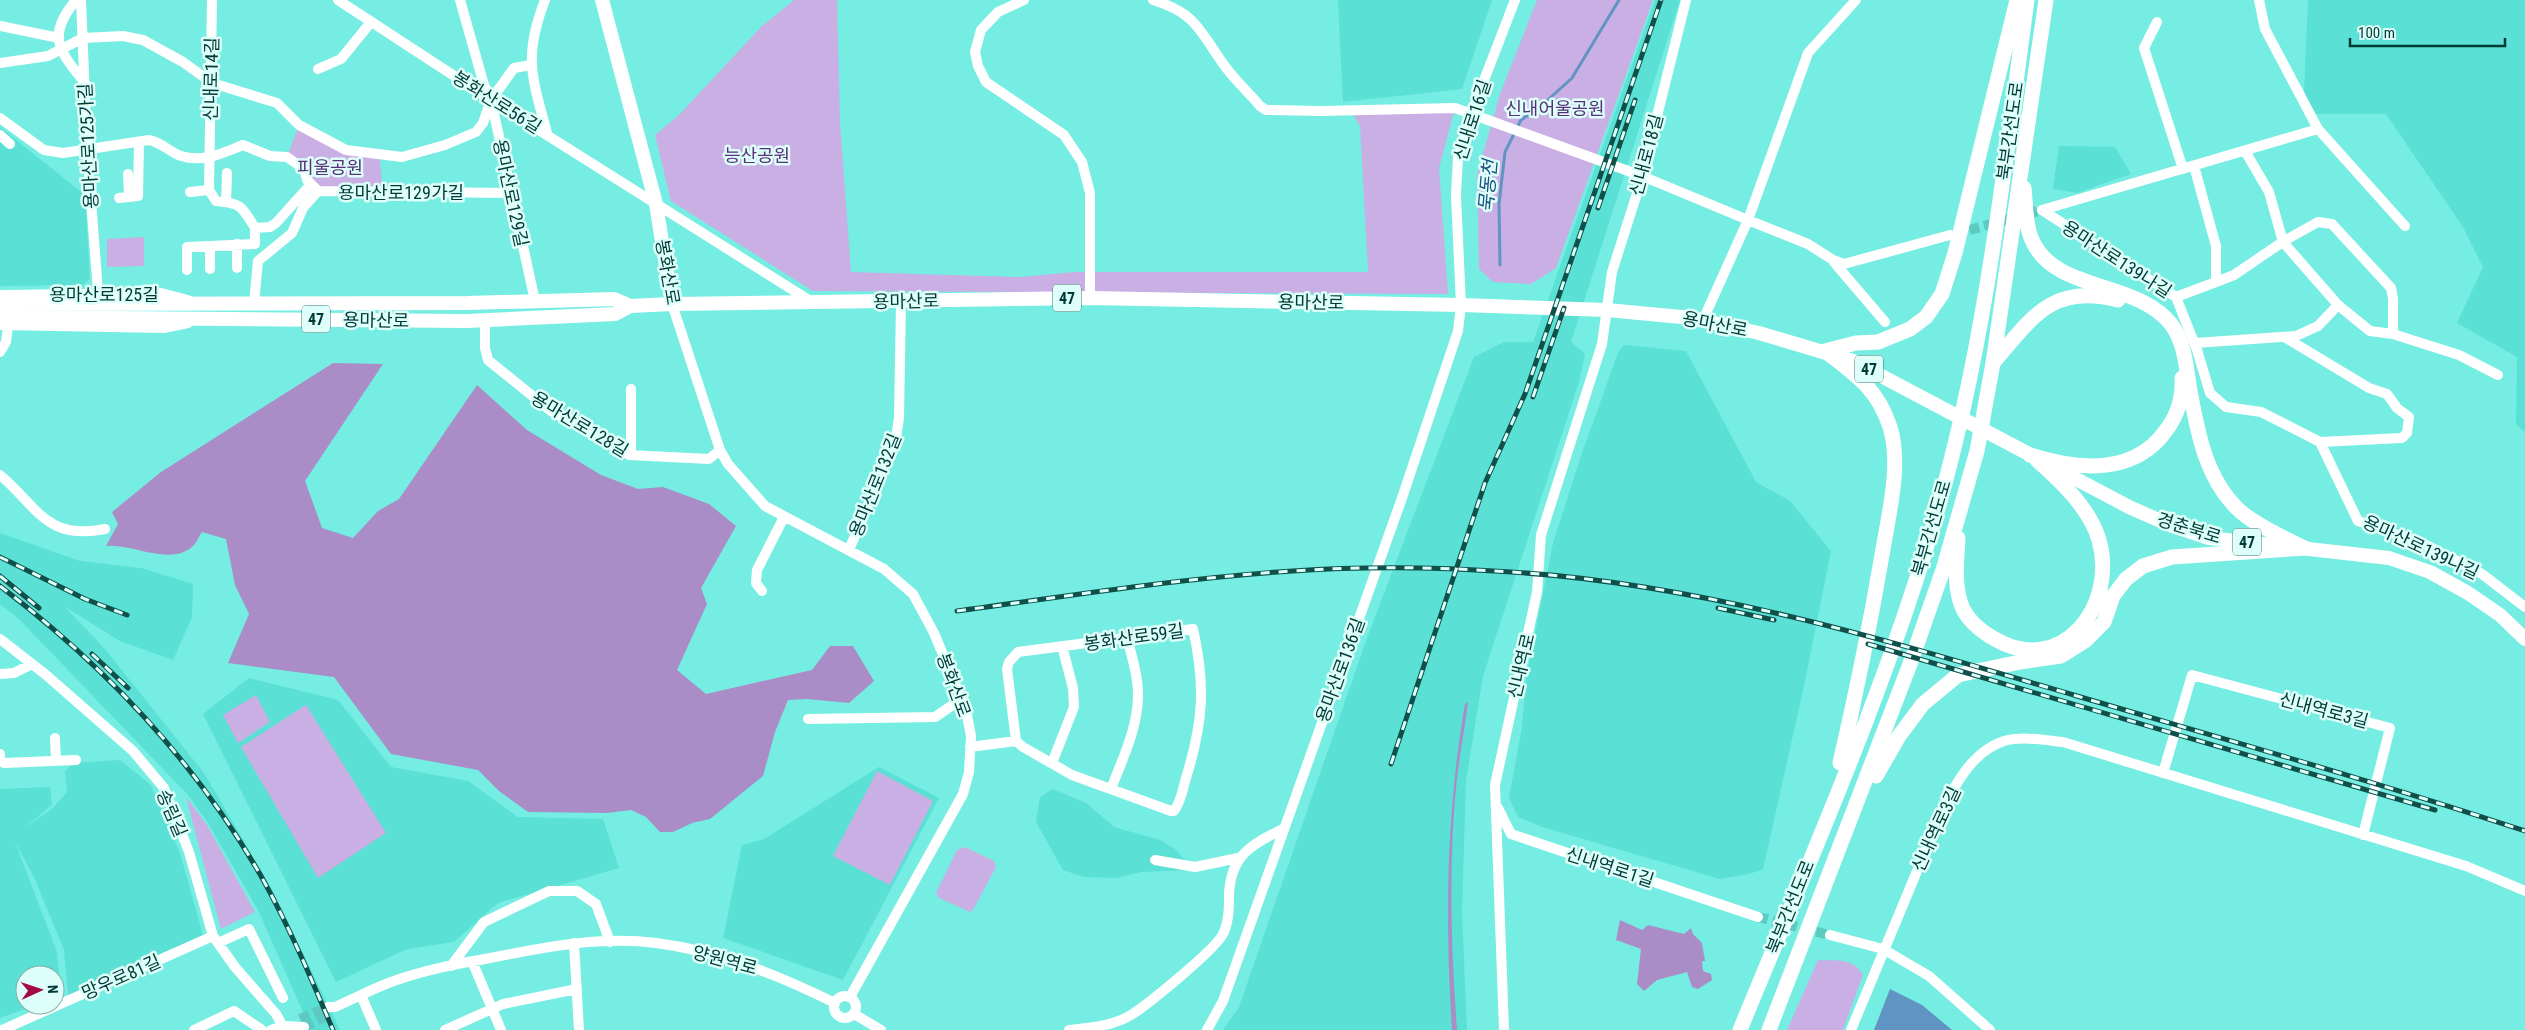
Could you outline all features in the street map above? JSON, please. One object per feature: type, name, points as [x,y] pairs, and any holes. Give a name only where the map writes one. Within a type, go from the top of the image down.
[{"type":"highway","points":[[1825,351],[1856,343],[1878,342],[1894,337],[1926,317],[1942,294],[1955,253],[2017,0]]},
{"type":"highway","name":"북부간선도로","points":[[1740,1030],[1829,814],[1900,630],[1940,502],[1956,440],[1982,313],[1998,216],[2027,0]]},
{"type":"highway","name":"북부간선도로","points":[[1770,1030],[1910,664],[1943,570],[1976,451],[1993,364],[2046,0]]},
{"type":"highway","points":[[2021,168],[2029,232],[2040,255],[2062,272],[2134,297],[2165,317],[2173,326],[2183,350],[2203,452],[2222,490],[2241,512],[2305,548]]},
{"type":"highway","points":[[1993,364],[2037,312],[2057,301],[2081,296],[2106,296],[2121,300],[2153,319],[2165,332],[2175,350],[2181,376],[2180,403],[2166,432],[2144,454],[2133,459],[2108,465],[2084,466],[2057,463],[2030,454]]},
{"type":"highway","points":[[1825,351],[1863,380],[1878,401],[1890,428],[1895,476],[1864,660],[1829,814]]},
{"type":"highway","points":[[1960,510],[1957,577],[1962,604],[1971,620],[1986,634],[2007,646],[2039,650],[2067,640],[2087,620],[2095,607],[2102,586],[2101,550],[2096,530],[2074,497],[2050,471],[2030,454]]},
{"type":"highway","points":[[1853,815],[1899,736],[1923,704],[1958,676],[2020,662],[2061,656],[2085,641],[2104,622],[2113,596],[2126,579],[2143,566],[2172,557],[2305,548]]},
{"type":"main road","name":"봉화산로","points":[[602,0],[656,204],[672,304]]},
{"type":"main road","name":"용마산로","points":[[0,304],[485,320],[615,314],[630,306],[672,304],[1090,298],[1461,305],[1606,310],[1702,320],[1825,351],[1857,363],[1971,424]]},
{"type":"main road","name":"용마산로","points":[[3,323],[208,311],[254,303],[614,299],[630,306]]},
{"type":"main road","name":"경춘북로","points":[[1971,424],[2129,507],[2170,525],[2209,538],[2389,558],[2430,572],[2468,593],[2500,615],[2525,639]]},
{"type":"street","points":[[76,0],[63,19],[59,38],[61,51],[84,82]]},
{"type":"street","name":"용마산로125가길","points":[[81,0],[87,148],[98,292]]},
{"type":"street","name":"신내로14길","points":[[209,190],[212,0]]},
{"type":"street","name":"봉화산로56길","points":[[338,0],[491,100],[547,133],[812,302]]},
{"type":"street","name":"용마산로129길","points":[[460,0],[484,85],[491,100],[535,301]]},
{"type":"street","points":[[545,0],[533,34],[531,65],[547,133]]},
{"type":"street","points":[[1024,0],[998,12],[981,30],[975,52],[978,66],[986,82],[1064,135],[1082,162],[1090,193],[1090,298]]},
{"type":"street","points":[[1153,0],[1185,13],[1199,28],[1227,70],[1260,106],[1266,110],[1321,111],[1455,108],[1642,176],[1808,244],[1833,260],[1844,264],[1950,235]]},
{"type":"street","name":"신내로16길","points":[[1461,305],[1456,170],[1458,157],[1471,114],[1514,0]]},
{"type":"street","name":"신내로18길","points":[[1606,310],[1612,272],[1642,176],[1686,0]]},
{"type":"street","points":[[1702,320],[1748,220],[1808,53],[1856,0]]},
{"type":"street","points":[[2259,0],[2265,29],[2318,129],[2405,226]]},
{"type":"street","points":[[318,69],[341,59],[371,22]]},
{"type":"street","points":[[2157,22],[2144,48],[2183,169],[2318,129]]},
{"type":"street","points":[[0,26],[59,38]]},
{"type":"street","points":[[0,63],[48,56],[83,38],[123,36],[143,40],[183,62],[212,82],[277,103],[299,125],[346,150],[402,157],[445,145],[476,132],[483,123],[491,100],[514,68],[531,65]]},
{"type":"street","points":[[0,118],[44,150],[63,153],[149,140],[160,142],[180,156],[209,159],[243,145],[270,156],[287,157],[304,168],[307,180],[315,188]]},
{"type":"street","points":[[0,135],[10,144]]},
{"type":"street","points":[[128,174],[124,198],[138,196],[140,192],[140,142]]},
{"type":"street","points":[[2246,150],[2269,192],[2283,242],[2338,305],[2370,331],[2393,334],[2459,355],[2498,375]]},
{"type":"street","points":[[2194,166],[2216,246],[2216,282]]},
{"type":"street","name":"용마산로139나길","points":[[2183,169],[2042,210],[2176,297],[2195,343],[2206,385],[2220,403],[2226,407],[2261,412],[2320,442],[2358,521],[2434,549],[2482,574],[2525,607]]},
{"type":"street","points":[[226,202],[227,173]]},
{"type":"street","points":[[255,228],[270,227],[276,223],[315,188]]},
{"type":"street","points":[[254,303],[258,261],[292,232],[315,188]]},
{"type":"street","name":"용마산로129가길","points":[[315,188],[511,193]]},
{"type":"street","points":[[187,270],[187,247],[255,244],[255,228],[242,207],[216,201],[209,190],[190,192]]},
{"type":"street","points":[[2176,297],[2234,275],[2283,242],[2318,222],[2332,224],[2391,288],[2393,299],[2393,334]]},
{"type":"street","points":[[237,244],[237,268]]},
{"type":"street","points":[[210,246],[210,269]]},
{"type":"street","points":[[1833,260],[1885,322]]},
{"type":"street","name":"용마산로125길","points":[[0,295],[98,292],[161,293],[208,311]]},
{"type":"street","name":"용마산로132길","points":[[849,550],[895,442],[899,418],[901,301]]},
{"type":"street","name":"봉화산로","points":[[672,304],[720,450],[728,464],[748,489],[765,506],[884,569],[913,594],[934,633],[963,698],[971,736],[968,772],[963,794],[852,995]]},
{"type":"street","name":"용마산로136길","points":[[1207,1030],[1223,1001],[1403,494],[1458,331],[1461,305]]},
{"type":"street","points":[[2195,343],[2286,338],[2314,328],[2338,305]]},
{"type":"street","name":"신내역로","points":[[1504,1030],[1495,785],[1537,592],[1541,535],[1602,344],[1606,310]]},
{"type":"street","name":"용마산로128길","points":[[485,320],[485,348],[488,360],[551,411],[631,456],[709,459],[720,450]]},
{"type":"street","points":[[0,352],[6,342],[3,323]]},
{"type":"street","points":[[2286,338],[2369,388],[2387,394],[2397,408],[2409,417],[2407,433],[2402,438],[2320,442]]},
{"type":"street","points":[[631,389],[631,456]]},
{"type":"street","points":[[0,475],[14,487],[30,508],[51,524],[80,531],[105,529]]},
{"type":"street","points":[[762,591],[756,583],[757,570],[784,517]]},
{"type":"street","name":"봉화산로59길","points":[[1193,629],[1200,673],[1202,711],[1199,737],[1174,810],[1171,811],[1072,775],[1016,741],[1007,669],[1009,662],[1018,652],[1128,638],[1193,629]]},
{"type":"street","points":[[1111,789],[1129,740],[1138,696],[1136,672],[1128,638]]},
{"type":"street","name":"송림길","points":[[0,639],[133,751],[164,788],[189,852],[215,940],[286,1028]]},
{"type":"street","points":[[1052,763],[1074,707],[1073,688],[1062,646]]},
{"type":"street","points":[[0,674],[17,672],[32,664]]},
{"type":"street","name":"신내역로3길","points":[[2162,773],[2192,675],[2390,728],[2363,835]]},
{"type":"street","points":[[808,719],[935,717],[963,698]]},
{"type":"street","points":[[55,738],[56,761]]},
{"type":"street","name":"신내역로3길","points":[[1851,1030],[1883,949],[1944,806],[1960,777],[1976,758],[2004,742],[2026,739],[2063,742],[2466,866],[2525,891]]},
{"type":"street","points":[[970,747],[1016,741]]},
{"type":"street","points":[[0,754],[0,761],[4,763],[76,760]]},
{"type":"street","name":"신내역로1길","points":[[1495,785],[1499,812],[1511,834],[1758,917]]},
{"type":"street","points":[[1155,860],[1196,867],[1238,858],[1283,829]]},
{"type":"street","points":[[1069,1030],[1114,1023],[1131,1015],[1184,974],[1224,934],[1228,916],[1230,880],[1238,858]]},
{"type":"street","points":[[450,966],[484,922],[549,891],[577,891],[596,904],[610,942]]},
{"type":"street","name":"망우로81길","points":[[2,1030],[19,1027],[215,940],[249,929],[283,998]]},
{"type":"street","points":[[1830,935],[1883,949],[1929,976],[1990,1030]]},
{"type":"street","name":"양원역로","points":[[332,1009],[391,982],[450,966],[574,943],[610,942],[655,943],[738,961],[787,980],[835,1003]]},
{"type":"street","points":[[574,943],[579,1030]]},
{"type":"street","points":[[472,961],[501,1030]]},
{"type":"street","points":[[445,1030],[512,1001],[577,989]]},
{"type":"street","points":[[852,995],[856,1006],[854,1014],[849,1018],[841,1018],[836,1014],[835,1003],[840,997],[852,995]]},
{"type":"street","points":[[361,996],[376,1030]]},
{"type":"street","points":[[194,1030],[234,1011],[262,1030]]},
{"type":"street","points":[[854,1014],[881,1030]]},
{"type":"street","points":[[271,1030],[302,1023]]},
{"type":"shaded area","points":[[1338,0],[1492,0],[1462,89],[1343,102]]},
{"type":"shaded area","points":[[1655,0],[1680,0],[1571,342],[1585,354],[1579,382],[1483,676],[1466,781],[1462,912],[1467,1030],[1223,1030],[1239,1007],[1367,638],[1474,357],[1504,342],[1533,342]]},
{"type":"shaded area","points":[[2308,0],[2525,0],[2525,432],[2516,424],[2517,357],[2457,323],[2483,267],[2463,227],[2386,114],[2303,114]]},
{"type":"shaded area","points":[[0,127],[85,195],[90,279],[83,285],[0,286]]},
{"type":"shaded area","points":[[2059,146],[2115,147],[2131,174],[2077,193],[2053,189]]},
{"type":"shaded area","points":[[1624,345],[1686,351],[1756,482],[1790,501],[1831,551],[1804,686],[1763,869],[1749,874],[1720,879],[1542,827],[1518,817],[1509,798],[1522,727],[1526,679],[1553,543],[1581,456],[1618,353]]},
{"type":"shaded area","points":[[333,363],[383,364],[305,481],[322,528],[353,538],[378,511],[399,499],[477,385],[527,430],[601,475],[638,489],[663,487],[709,504],[736,526],[701,588],[707,604],[677,670],[706,694],[812,670],[830,646],[853,646],[874,681],[849,703],[807,699],[788,700],[775,732],[763,776],[710,819],[692,823],[673,832],[660,832],[646,817],[631,810],[607,813],[528,812],[499,791],[478,770],[391,754],[334,677],[228,663],[249,614],[235,585],[226,539],[202,532],[193,546],[184,552],[174,554],[151,553],[116,546],[106,546],[118,524],[112,512],[161,472]]},
{"type":"shaded area","points":[[0,533],[80,561],[141,568],[193,584],[192,617],[173,660],[120,641],[65,607],[104,648],[204,773],[272,889],[340,1030],[311,1030],[258,910],[208,823],[188,795],[19,619],[0,604]]},
{"type":"shaded area","points":[[249,678],[338,700],[391,767],[468,781],[518,817],[603,819],[619,868],[498,903],[454,942],[407,949],[336,982],[203,714]]},
{"type":"shaded area","points":[[1468,702],[1457,778],[1452,841],[1452,936],[1457,1030],[1452,1030],[1448,948],[1451,826],[1459,745],[1465,704]]},
{"type":"shaded area","points":[[120,760],[151,785],[180,853],[203,935],[68,996],[64,950],[34,877],[15,842],[57,952],[58,965],[15,965],[15,1013],[0,1018],[0,789],[50,787],[52,805],[23,829],[53,808],[67,792],[65,771],[74,763]]},
{"type":"shaded area","points":[[879,767],[939,798],[843,980],[723,938],[742,845],[764,839]]},
{"type":"shaded area","points":[[1053,789],[1086,803],[1114,827],[1160,840],[1175,849],[1191,866],[1189,870],[1141,872],[1116,878],[1084,877],[1063,870],[1036,822],[1040,797]]},
{"type":"shaded area","points":[[1620,920],[1642,930],[1648,925],[1684,934],[1691,928],[1693,934],[1702,943],[1705,961],[1702,961],[1703,971],[1711,974],[1712,980],[1698,989],[1692,987],[1687,972],[1657,980],[1644,991],[1637,984],[1641,949],[1616,940]]},
{"type":"green space","name":"능산공원","points":[[794,0],[837,0],[840,122],[851,272],[1020,277],[1074,272],[1368,272],[1360,126],[1351,111],[1455,108],[1439,168],[1448,294],[813,291],[671,201],[655,135],[678,116],[761,27]]},
{"type":"green space","name":"신내어울공원","points":[[1537,0],[1653,0],[1556,268],[1531,284],[1493,282],[1479,269],[1477,175],[1500,94]]},
{"type":"green space","name":"피울공원","points":[[299,125],[345,148],[379,151],[383,193],[318,191],[287,157]]},
{"type":"green space","points":[[144,237],[144,266],[107,267],[107,239]]},
{"type":"green space","points":[[256,695],[270,722],[238,743],[223,715]]},
{"type":"green space","points":[[306,705],[386,833],[318,878],[241,747]]},
{"type":"green space","points":[[877,771],[933,801],[890,885],[833,856]]},
{"type":"green space","points":[[186,797],[207,825],[255,912],[221,929]]},
{"type":"green space","points":[[965,847],[994,861],[996,867],[973,910],[970,912],[939,898],[936,893],[957,850]]},
{"type":"green space","points":[[1818,960],[1844,961],[1854,965],[1863,975],[1843,1030],[1787,1030]]},
{"type":"water","points":[[1890,989],[1922,1005],[1952,1030],[1874,1030]]},
{"type":"waterway","name":"묵동천","points":[[1500,265],[1499,204],[1505,152],[1521,120],[1540,107],[1572,78],[1619,0]]},
{"type":"tunnel","points":[[1955,234],[2042,210]]},
{"type":"tunnel","points":[[1758,917],[1830,935]]},
{"type":"tunnel","points":[[300,1019],[328,1007]]},
{"type":"tunnel","points":[[304,1027],[331,1014]]},
{"type":"railway","points":[[1391,764],[1485,483],[1525,394],[1661,0]]},
{"type":"railway","points":[[1598,208],[1635,100]]},
{"type":"railway","points":[[1533,397],[1564,308]]},
{"type":"railway","points":[[0,557],[85,599],[127,615]]},
{"type":"railway","points":[[957,611],[1167,583],[1320,569],[1402,568],[1511,572],[1655,589],[1727,602],[1868,636],[2414,795],[2525,831]]},
{"type":"railway","points":[[0,576],[39,608]]},
{"type":"railway","points":[[0,586],[76,649],[111,683],[145,718],[207,793],[261,876],[299,952],[333,1030]]},
{"type":"railway","points":[[1718,608],[1774,620]]},
{"type":"railway","points":[[1868,644],[2435,810]]},
{"type":"railway","points":[[92,654],[128,688]]}]
